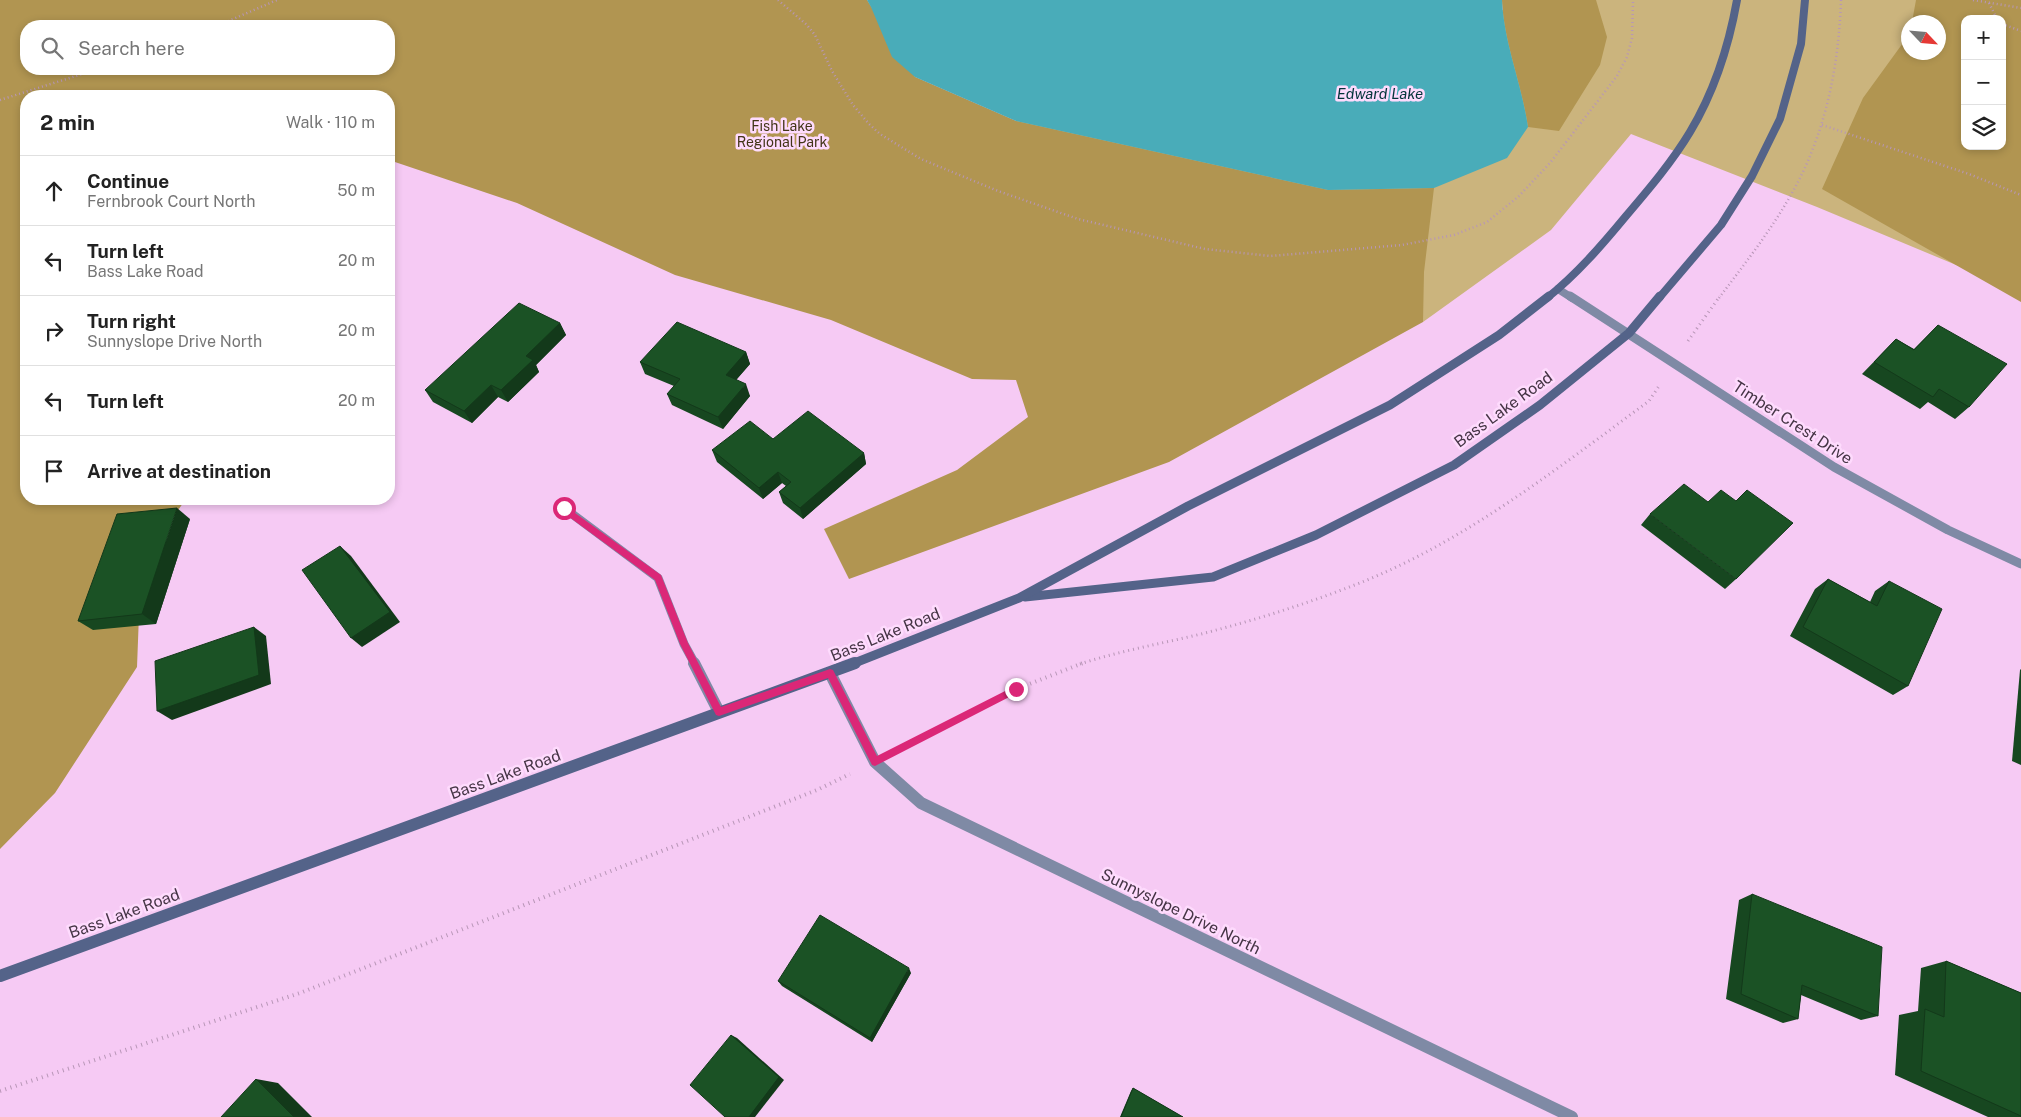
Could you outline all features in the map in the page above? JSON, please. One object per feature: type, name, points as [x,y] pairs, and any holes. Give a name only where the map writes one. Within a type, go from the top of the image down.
[{"type":"main road","name":"Bass Lake Road","points":[[0,976],[830,673],[1020,598],[1188,506],[1390,405],[1499,335],[1558,288],[1604,243],[1634,209],[1662,175],[1691,131],[1714,82],[1732,29],[1737,0]]},
{"type":"main road","name":"Bass Lake Road","points":[[1020,598],[1213,577],[1316,535],[1454,465],[1540,405],[1630,333],[1721,225],[1752,176],[1780,119],[1801,44],[1805,0]]},
{"type":"street","name":"Timber Crest Drive","points":[[1558,288],[1834,467],[1948,530],[2021,564]]},
{"type":"street","points":[[564,508],[658,578],[684,644],[719,712]]},
{"type":"street","name":"Sunnyslope Drive North","points":[[830,673],[875,762],[921,803],[1572,1117]]},
{"type":"path","points":[[231,20],[277,0]]},
{"type":"path","points":[[778,0],[807,25],[815,35],[832,71],[853,104],[869,124],[880,134],[921,158],[998,192],[1078,219],[1205,250],[1270,256],[1402,245],[1454,235],[1487,222],[1519,196],[1550,163],[1617,76],[1632,38],[1632,0]]},
{"type":"path","points":[[1700,323],[1769,229],[1802,174],[1822,125],[1840,31],[1841,0]]},
{"type":"path","points":[[1973,0],[2021,8]]},
{"type":"path","points":[[1989,3],[1995,15]]},
{"type":"path","points":[[2006,25],[2021,31]]},
{"type":"path","points":[[32,90],[79,75]]},
{"type":"path","points":[[0,100],[20,94]]},
{"type":"path","points":[[1822,125],[1968,174],[2021,195]]},
{"type":"path","points":[[0,1091],[300,992],[817,790],[1016,689],[1082,664],[1238,624],[1354,586],[1416,558],[1470,528],[1529,488],[1649,401]]},
{"type":"green space","name":"Fish Lake Regional Park","points":[[0,0],[867,0],[915,77],[1016,121],[1503,10],[1502,0],[2021,0],[2021,292],[1817,207],[1631,134],[1551,230],[1423,322],[395,97],[395,90],[24,90],[20,75],[395,75],[395,20],[20,20],[20,74]]},
{"type":"green space","name":"Fish Lake Regional Park","points":[[0,0],[867,0],[915,77],[1016,121],[1328,190],[1434,188],[1424,272],[1423,322],[1169,462],[849,579],[824,529],[957,470],[1028,417],[1016,380],[972,379],[831,320],[675,275],[517,203],[395,162],[395,90],[20,90],[20,505],[182,505],[141,562],[137,667],[55,793],[0,849]]},
{"type":"green space","points":[[1502,0],[1596,0],[1607,37],[1600,65],[1559,131],[1528,127],[1506,32]]},
{"type":"green space","points":[[1916,0],[2021,0],[2021,302],[1822,189],[1863,98],[1901,46],[1901,60],[1946,60],[1946,15],[1913,15]]},
{"type":"water","name":"Edward Lake","points":[[867,0],[1502,0],[1506,32],[1528,127],[1507,158],[1434,188],[1328,190],[1016,121],[915,77],[892,57]]},
{"type":"building","points":[[519,303],[560,323],[526,356],[533,360],[501,390],[491,385],[464,411],[425,390]]},
{"type":"building","points":[[677,322],[746,352],[726,375],[746,384],[718,417],[667,394],[680,379],[640,362]]},
{"type":"building","points":[[1938,325],[2007,364],[1969,407],[1939,389],[1933,397],[1874,362],[1896,339],[1914,350]]},
{"type":"building","points":[[808,411],[864,453],[800,508],[779,492],[791,482],[778,472],[759,488],[712,450],[750,421],[773,439]]},
{"type":"building","points":[[1684,484],[1708,502],[1721,490],[1736,501],[1747,490],[1793,523],[1736,579],[1650,514]]},
{"type":"building","points":[[177,508],[142,614],[78,621],[117,514]]},
{"type":"building","points":[[340,546],[390,612],[351,638],[302,570]]},
{"type":"building","points":[[1828,579],[1877,606],[1889,581],[1942,609],[1908,686],[1803,627]]},
{"type":"building","points":[[254,627],[259,675],[157,711],[155,661]]},
{"type":"building","points":[[1752,894],[1882,947],[1878,1016],[1802,985],[1798,1019],[1741,994]]},
{"type":"building","points":[[820,915],[909,968],[870,1038],[778,981]]},
{"type":"building","points":[[1946,961],[2021,993],[2021,1116],[1921,1071],[1925,1009],[1944,1017]]},
{"type":"building","points":[[731,1035],[779,1077],[749,1117],[725,1117],[690,1085]]},
{"type":"building","points":[[256,1079],[294,1117],[221,1117]]},
{"type":"building","points":[[1133,1088],[1183,1117],[1121,1117]]},
{"type":"route","points":[[564,508],[658,578],[684,644],[719,712],[830,673],[875,762],[1016,689]]}]
